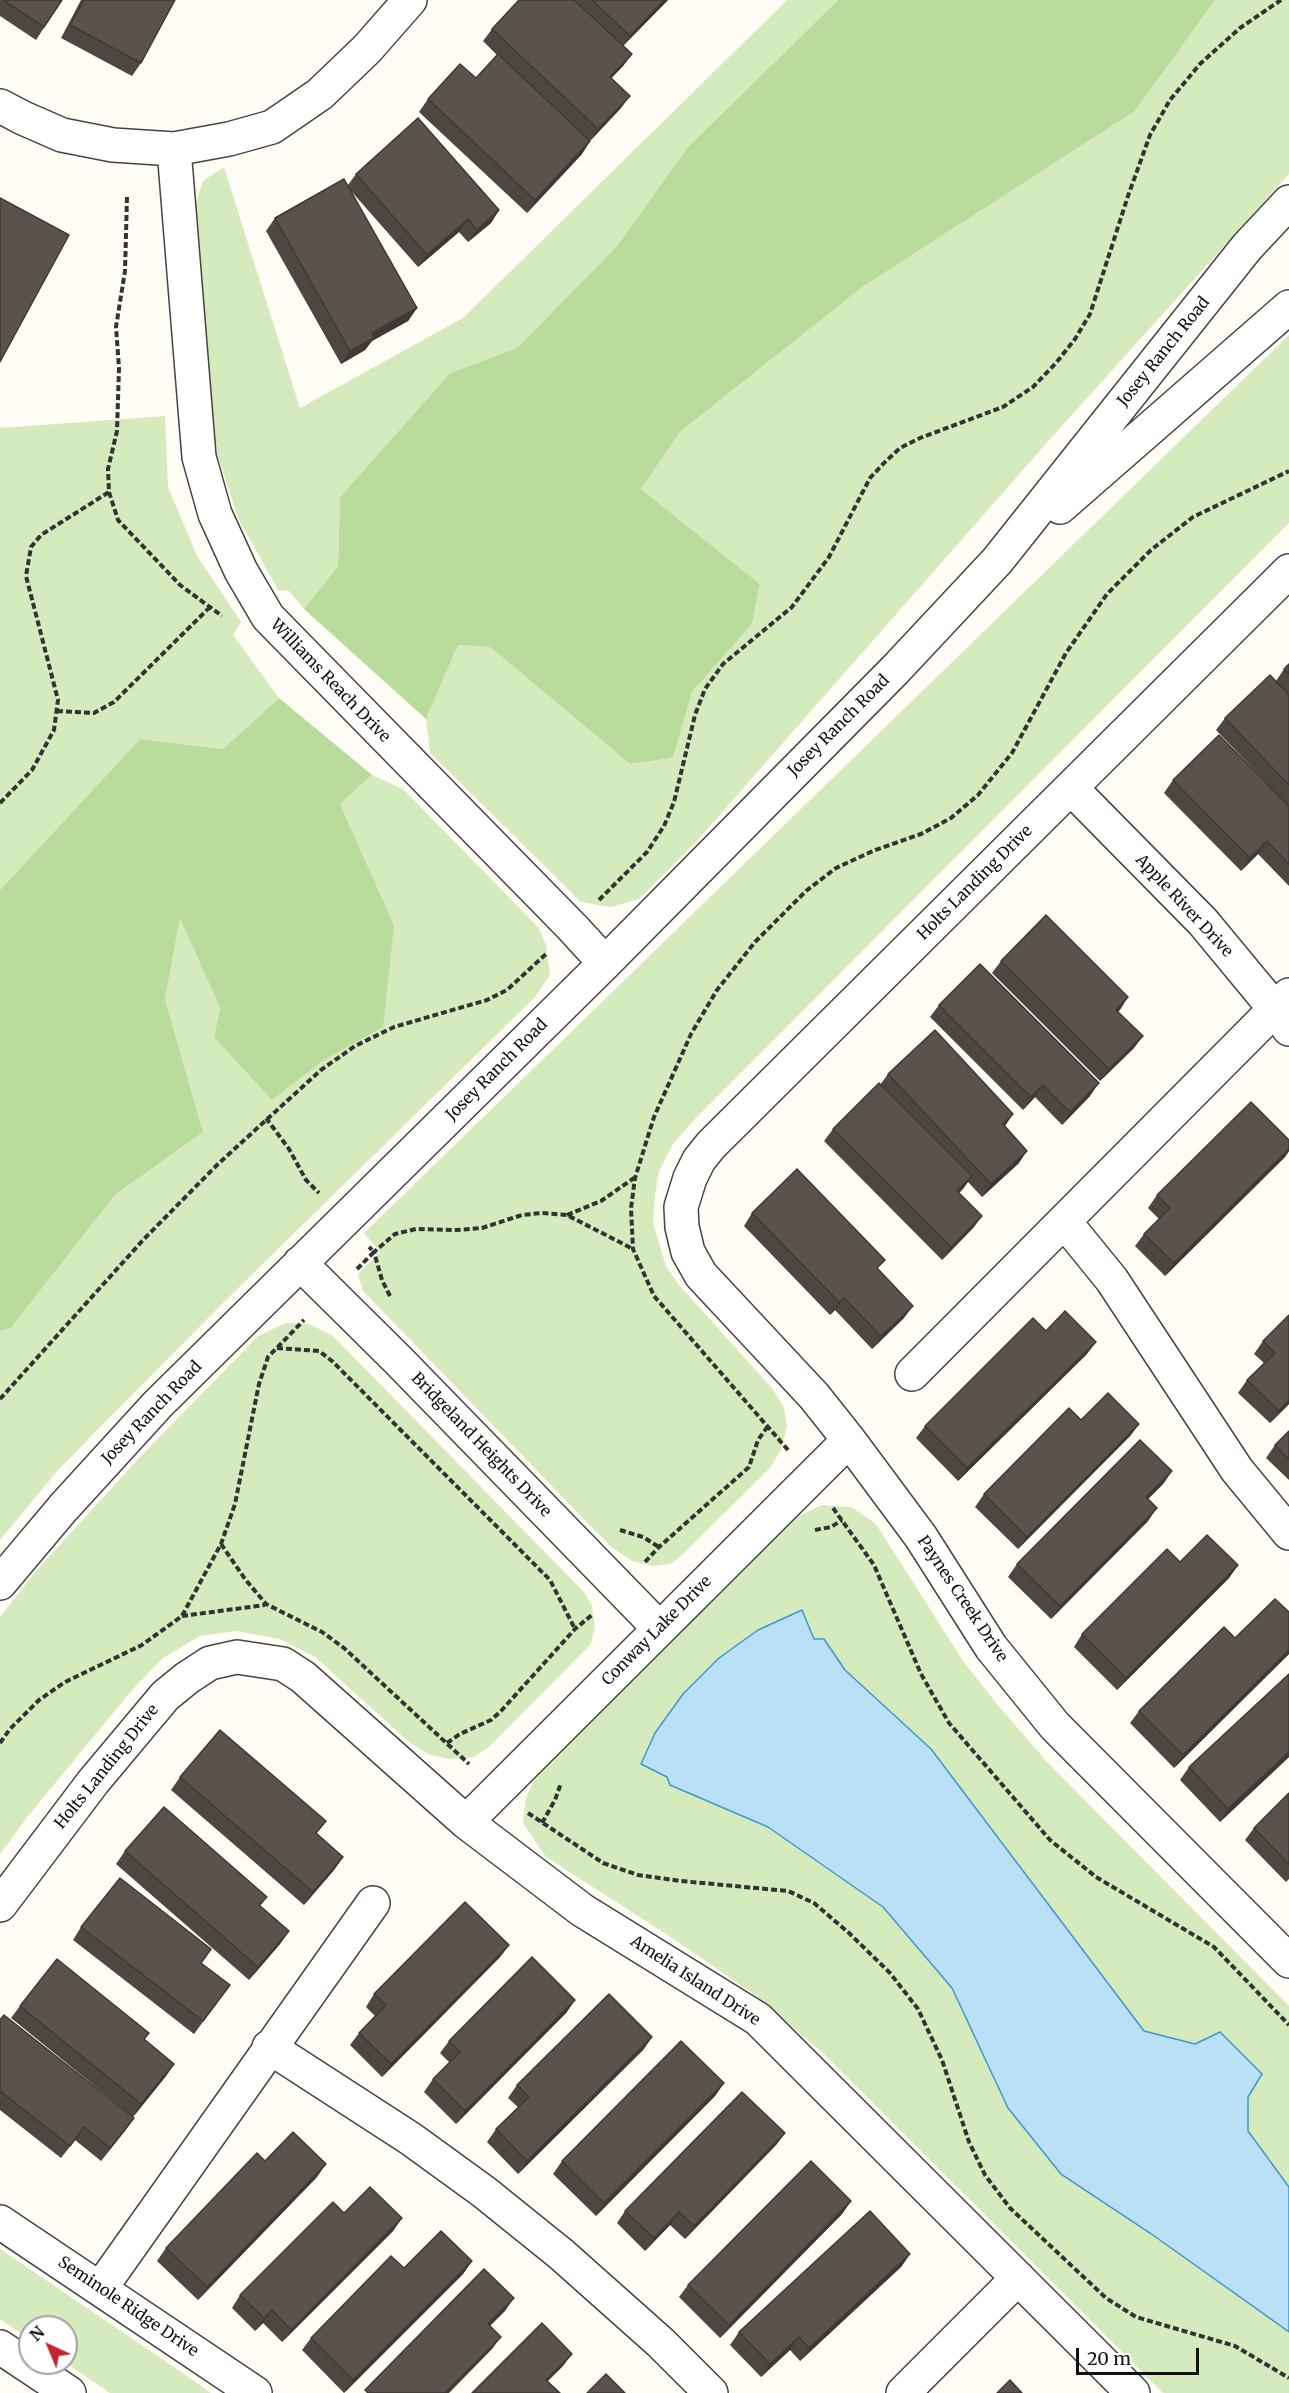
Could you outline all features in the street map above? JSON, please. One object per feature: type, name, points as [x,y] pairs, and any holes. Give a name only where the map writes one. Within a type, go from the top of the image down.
[{"type":"street","points":[[0,106],[62,135],[113,145],[174,149],[229,139],[272,127],[320,94],[367,49],[410,0]]},
{"type":"street","name":"Williams Reach Drive","points":[[174,149],[199,457],[215,514],[241,571],[268,617],[605,963]]},
{"type":"street","name":"Josey Ranch Road","points":[[0,1583],[63,1508],[158,1404],[605,963],[895,670],[998,561],[1247,248],[1289,202]]},
{"type":"street","name":"Josey Ranch Road","points":[[998,561],[1289,307]]},
{"type":"street","name":"Holts Landing Drive","points":[[681,1207],[690,1178],[699,1160],[711,1145],[1289,571]]},
{"type":"street","name":"Apple River Drive","points":[[1071,788],[1203,922],[1284,1011]]},
{"type":"street","points":[[912,1374],[1064,1221],[1284,1011]]},
{"type":"street","name":"Paynes Creek Drive","points":[[681,1207],[682,1227],[688,1252],[701,1275],[814,1396],[849,1440],[921,1537],[991,1647],[1055,1726],[1289,1961]]},
{"type":"street","points":[[1064,1221],[1112,1280],[1237,1470],[1289,1533]]},
{"type":"street","name":"Bridgeland Heights Drive","points":[[300,1263],[399,1361],[659,1628]]},
{"type":"street","name":"Conway Lake Drive","points":[[466,1822],[849,1440]]},
{"type":"street","name":"Holts Landing Drive","points":[[0,1905],[93,1782],[165,1696],[210,1663],[237,1657]]},
{"type":"street","name":"Amelia Island Drive","points":[[237,1657],[284,1664],[303,1677],[466,1822],[582,1910],[758,2019],[1133,2393]]},
{"type":"street","points":[[100,2289],[373,1903]]},
{"type":"street","points":[[269,2047],[411,2139],[484,2192],[661,2343],[711,2393]]},
{"type":"street","name":"Seminole Ridge Drive","points":[[0,2222],[255,2393]]},
{"type":"street","points":[[903,2393],[1018,2278]]},
{"type":"street","points":[[0,2347],[69,2393]]},
{"type":"path","points":[[0,1399],[144,1239],[266,1118],[321,1070],[355,1046],[394,1028],[487,1000],[507,990],[647,852],[664,826],[674,802],[695,715],[705,689],[723,664],[792,607],[812,583],[829,557],[870,478],[900,448],[920,438],[1003,407],[1033,387],[1075,339],[1090,314],[1150,135],[1170,100],[1200,64],[1240,28],[1281,0]]},
{"type":"path","points":[[127,196],[125,271],[116,327],[117,431],[108,469],[109,492],[118,520],[180,585],[226,619]]},
{"type":"path","points":[[0,803],[32,770],[54,730],[57,711],[58,700],[26,576],[32,547],[41,535],[109,492]]},
{"type":"path","points":[[57,711],[94,713],[114,702],[210,607]]},
{"type":"path","points":[[266,1118],[289,1149],[306,1180],[345,1220]]},
{"type":"path","points":[[567,1215],[601,1201],[635,1178]]},
{"type":"path","points":[[397,1304],[389,1295],[382,1280],[374,1252],[395,1234],[416,1229],[482,1228],[522,1215],[542,1213],[567,1215],[633,1249]]},
{"type":"path","points":[[0,1743],[9,1729],[39,1700],[65,1682],[142,1645],[182,1616],[221,1544],[235,1504],[259,1384],[268,1357],[331,1294]]},
{"type":"path","points":[[277,1348],[319,1351],[332,1361],[550,1580],[575,1629]]},
{"type":"path","points":[[811,1478],[874,1565],[921,1674],[949,1723],[1043,1831],[1096,1877],[1214,1947],[1289,2025]]},
{"type":"path","points":[[616,1526],[621,1531],[642,1537],[659,1547]]},
{"type":"path","points":[[221,1544],[240,1573],[266,1604],[322,1632],[344,1648],[496,1791],[603,1863],[638,1875],[670,1880],[788,1891],[814,1903],[890,1972],[918,2009],[942,2060],[969,2142],[985,2175],[1010,2208],[1106,2298],[1136,2317],[1235,2346],[1289,2378]]},
{"type":"path","points":[[182,1616],[266,1604]]},
{"type":"green space","points":[[787,0],[838,0],[687,148],[617,246],[517,348],[450,373],[340,497],[338,566],[304,609],[289,591],[278,590],[238,518],[217,454],[206,383],[193,212],[203,181],[224,167],[300,408],[463,318]]},
{"type":"green space","points":[[838,0],[1215,0],[1135,111],[861,288],[680,432],[641,489],[760,584],[752,624],[692,692],[673,758],[630,764],[490,647],[458,645],[426,719],[304,609],[338,566],[340,497],[450,373],[517,348],[617,246],[687,148]]},
{"type":"green space","points":[[1215,0],[1289,0],[1289,174],[1052,437],[695,843],[639,899],[611,907],[581,902],[430,753],[426,719],[458,645],[490,647],[630,764],[673,758],[692,692],[752,624],[760,584],[641,489],[680,432],[861,288],[1135,111]]},
{"type":"green space","points":[[1289,335],[1289,523],[693,1121],[673,1144],[659,1171],[653,1223],[666,1266],[679,1285],[771,1387],[784,1407],[787,1426],[781,1450],[770,1468],[681,1556],[670,1564],[653,1566],[632,1561],[610,1546],[363,1291],[358,1274],[380,1252],[364,1233]]},
{"type":"green space","points":[[165,416],[168,487],[197,556],[241,622],[233,635],[279,698],[223,749],[140,739],[0,890],[0,428]]},
{"type":"green space","points":[[279,698],[372,775],[340,804],[394,925],[383,1027],[324,1060],[272,1100],[214,1037],[220,1008],[180,918],[165,999],[203,1132],[115,1195],[10,1329],[0,1331],[0,890],[140,739],[223,749]]},
{"type":"green space","points":[[372,775],[403,789],[539,928],[546,945],[550,975],[535,997],[223,1303],[57,1471],[0,1540],[0,1331],[10,1329],[115,1195],[203,1132],[165,999],[180,917],[220,1008],[214,1037],[273,1099],[324,1060],[394,925],[340,804]]},
{"type":"green space","points":[[286,1323],[309,1324],[333,1336],[584,1592],[592,1606],[595,1627],[591,1644],[489,1747],[474,1757],[450,1759],[430,1755],[410,1743],[315,1657],[280,1639],[236,1631],[200,1636],[163,1658],[133,1689],[28,1816],[0,1854],[0,1617],[35,1572],[140,1457],[258,1336]]},
{"type":"green space","points":[[822,1505],[851,1507],[876,1524],[963,1661],[1001,1709],[1049,1764],[1289,2006],[1289,2393],[1163,2393],[824,2054],[755,1995],[669,1936],[546,1857],[523,1823],[526,1798],[539,1770],[798,1516]]},
{"type":"green space","points":[[0,2249],[211,2393],[110,2393],[78,2371],[78,2315],[18,2315],[18,2331],[0,2319]]},
{"type":"water","points":[[802,1610],[814,1639],[824,1639],[845,1670],[931,1749],[1144,2031],[1195,2044],[1220,2032],[1262,2074],[1248,2097],[1248,2131],[1289,2187],[1289,2332],[1150,2233],[1061,2174],[1008,2108],[952,1988],[883,1907],[768,1827],[670,1785],[667,1777],[641,1764],[655,1733],[683,1694],[719,1658],[758,1630]]},
{"type":"building","points":[[3,0],[62,0],[44,27]]},
{"type":"building","points":[[84,0],[175,0],[141,63],[70,25]]},
{"type":"building","points":[[519,0],[574,0],[632,54],[610,77],[630,96],[598,129],[492,29]]},
{"type":"building","points":[[592,0],[664,0],[630,36]]},
{"type":"building","points":[[498,54],[590,141],[535,200],[428,99],[460,64],[476,78]]},
{"type":"building","points":[[418,118],[499,210],[477,230],[468,219],[427,255],[356,174]]},
{"type":"building","points":[[344,179],[417,308],[372,333],[374,338],[350,351],[275,218]]},
{"type":"building","points":[[0,198],[69,235],[0,362]]},
{"type":"building","points":[[1289,664],[1289,674],[1284,669]]},
{"type":"building","points":[[1270,675],[1289,695],[1289,785],[1225,718]]},
{"type":"building","points":[[1219,735],[1289,806],[1289,864],[1267,841],[1250,858],[1173,780]]},
{"type":"building","points":[[1046,915],[1128,997],[1116,1010],[1143,1036],[1109,1069],[1001,961]]},
{"type":"building","points":[[980,964],[1099,1083],[1070,1112],[1043,1085],[1031,1097],[939,1005]]},
{"type":"building","points":[[935,1030],[1013,1114],[1003,1124],[1027,1151],[991,1184],[888,1074]]},
{"type":"building","points":[[879,1083],[972,1176],[957,1191],[982,1216],[951,1247],[833,1129]]},
{"type":"building","points":[[1251,1102],[1289,1140],[1289,1149],[1174,1263],[1144,1234],[1170,1208],[1157,1195]]},
{"type":"building","points":[[797,1169],[885,1260],[877,1268],[913,1306],[881,1336],[844,1298],[839,1302],[752,1213]]},
{"type":"building","points":[[1065,1311],[1096,1342],[967,1468],[925,1426],[1033,1318],[1046,1331]]},
{"type":"building","points":[[1289,1315],[1289,1400],[1279,1411],[1247,1380],[1275,1353],[1263,1341]]},
{"type":"building","points":[[1108,1393],[1139,1424],[1027,1537],[984,1494],[1069,1408],[1081,1420]]},
{"type":"building","points":[[1289,1431],[1289,1459],[1275,1445]]},
{"type":"building","points":[[1140,1440],[1172,1471],[1146,1497],[1157,1508],[1060,1606],[1017,1564]]},
{"type":"building","points":[[1207,1535],[1238,1565],[1126,1678],[1082,1634],[1167,1549],[1180,1562]]},
{"type":"building","points":[[1275,1599],[1289,1612],[1289,1650],[1183,1755],[1139,1711],[1224,1627],[1235,1638]]},
{"type":"building","points":[[1289,1674],[1289,1752],[1228,1809],[1189,1767]]},
{"type":"building","points":[[220,1730],[326,1821],[316,1833],[343,1857],[313,1892],[180,1777]]},
{"type":"building","points":[[1289,1793],[1289,1864],[1254,1828]]},
{"type":"building","points":[[164,1807],[267,1897],[259,1905],[289,1931],[258,1967],[125,1851]]},
{"type":"building","points":[[120,1878],[211,1949],[201,1963],[230,1985],[203,2021],[81,1927]]},
{"type":"building","points":[[465,1902],[509,1945],[391,2064],[359,2033],[386,2005],[374,1994]]},
{"type":"building","points":[[532,1957],[575,2000],[465,2111],[433,2079],[460,2052],[449,2041]]},
{"type":"building","points":[[57,1959],[149,2033],[144,2039],[174,2064],[141,2104],[20,2006]]},
{"type":"building","points":[[609,1994],[652,2037],[527,2161],[496,2129],[529,2097],[517,2085]]},
{"type":"building","points":[[4,2015],[134,2118],[110,2148],[84,2127],[70,2146],[0,2091],[0,2020]]},
{"type":"building","points":[[681,2041],[724,2083],[604,2203],[562,2161]]},
{"type":"building","points":[[742,2092],[785,2133],[694,2226],[679,2212],[654,2238],[625,2211]]},
{"type":"building","points":[[293,2132],[326,2164],[207,2287],[166,2248],[257,2153],[265,2161]]},
{"type":"building","points":[[811,2161],[851,2201],[729,2325],[688,2285]]},
{"type":"building","points":[[370,2187],[402,2218],[291,2330],[272,2310],[264,2318],[240,2295],[333,2202],[344,2213]]},
{"type":"building","points":[[870,2211],[910,2254],[809,2348],[799,2337],[770,2364],[739,2332]]},
{"type":"building","points":[[441,2231],[472,2261],[353,2380],[311,2338],[391,2256],[404,2268]]},
{"type":"building","points":[[484,2269],[514,2298],[488,2324],[501,2337],[445,2393],[368,2393],[365,2390]]},
{"type":"building","points":[[542,2323],[572,2354],[546,2380],[560,2393],[472,2393]]},
{"type":"building","points":[[606,2374],[625,2393],[587,2393]]},
{"type":"building","points":[[1010,2380],[1022,2393],[997,2393]]}]
